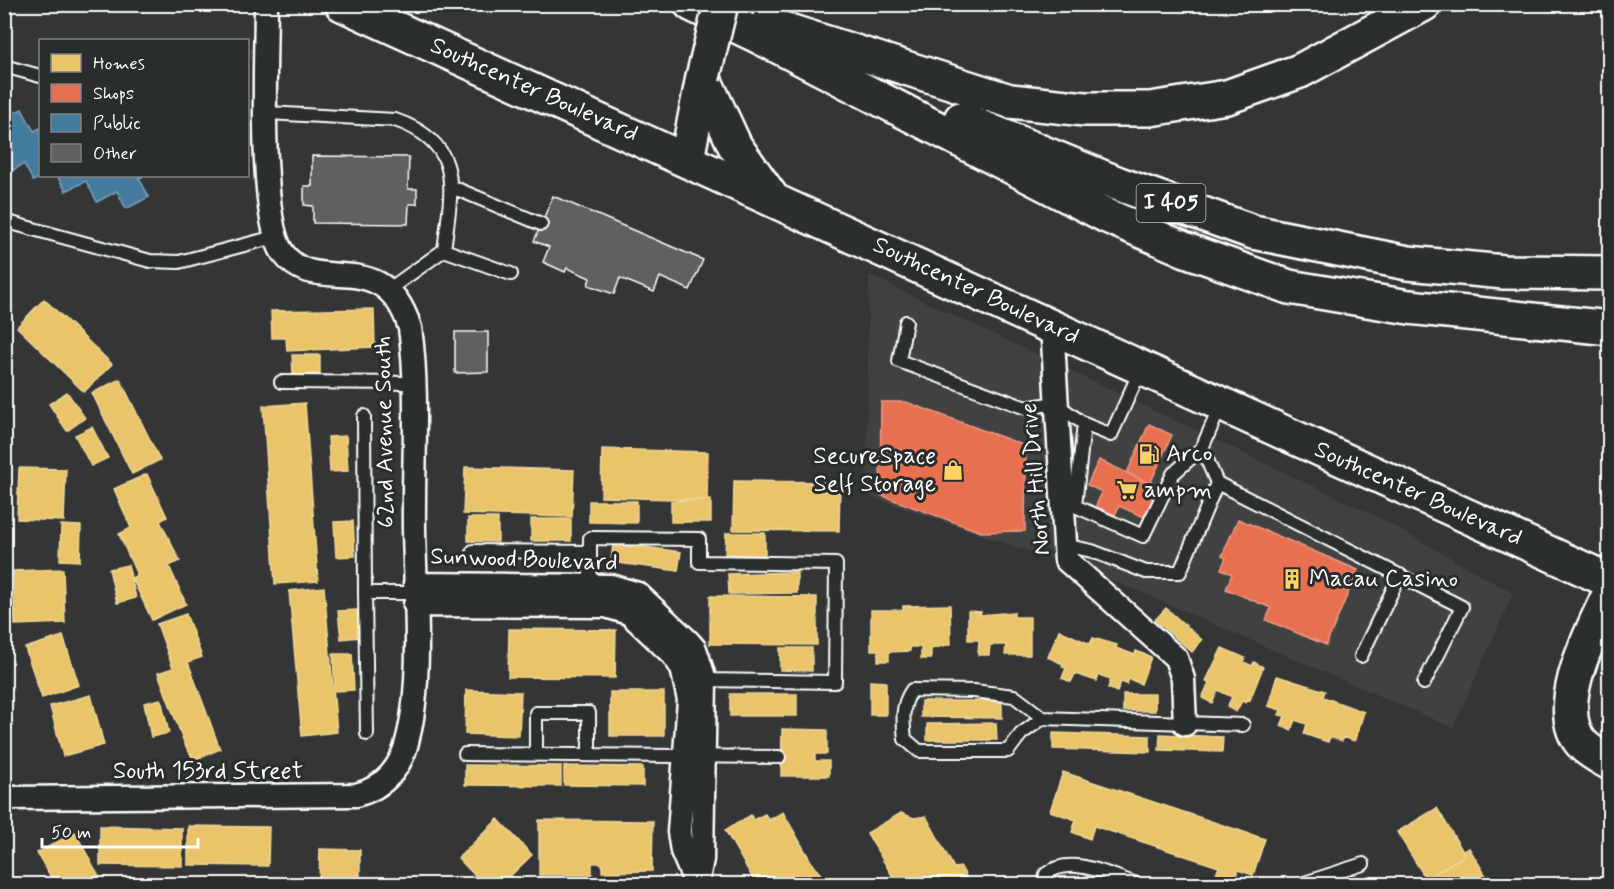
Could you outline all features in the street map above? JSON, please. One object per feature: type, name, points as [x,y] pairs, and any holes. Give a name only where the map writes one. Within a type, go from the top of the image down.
[{"type":"main road","name":"Southcenter Boulevard","points":[[342,4],[771,196],[1052,324],[1142,369],[1610,581]]},
{"type":"main road","name":"I 405","points":[[691,4],[756,35],[1119,184],[1253,232],[1408,263],[1504,272],[1610,273]]},
{"type":"main road","points":[[706,4],[1010,101],[1084,109],[1150,109],[1227,97],[1300,71],[1424,4]]},
{"type":"main road","points":[[687,159],[703,77],[721,4]]},
{"type":"main road","points":[[756,35],[1107,216],[1186,250],[1289,287],[1409,307],[1610,328]]},
{"type":"main road","points":[[703,77],[735,146],[771,196]]},
{"type":"main road","points":[[1610,593],[1580,659],[1572,693],[1571,724],[1582,744],[1610,763]]},
{"type":"street","name":"62nd Avenue South","points":[[266,4],[269,198],[275,237],[286,256],[306,270],[360,276],[374,280],[398,300],[410,328],[413,383],[415,594],[412,715],[408,740],[398,764]]},
{"type":"street","name":"North Hill Drive","points":[[1052,324],[1066,560],[1176,658],[1183,679],[1185,724]]},
{"type":"street","name":"Sunwood Boulevard","points":[[415,594],[590,596],[606,606],[628,613],[673,655],[682,668],[695,680],[689,700],[694,756],[679,832],[682,851],[696,885]]},
{"type":"street","name":"South 153rd Street","points":[[4,798],[341,797],[372,791],[387,779],[398,764]]},
{"type":"lane","points":[[4,66],[39,76]]},
{"type":"lane","points":[[267,113],[395,120],[413,126],[444,156],[450,170],[452,187],[444,250],[388,290]]},
{"type":"lane","points":[[452,187],[541,224]]},
{"type":"lane","points":[[4,221],[150,261],[179,262],[275,237]]},
{"type":"lane","points":[[444,250],[511,274]]},
{"type":"lane","points":[[906,322],[899,361],[1026,408],[1055,404],[1084,424],[1111,435],[1142,369]]},
{"type":"lane","points":[[281,382],[413,383]]},
{"type":"lane","points":[[1084,424],[1075,506],[1143,536],[1173,474],[1202,448],[1221,405]]},
{"type":"lane","points":[[364,416],[367,734]]},
{"type":"lane","points":[[1202,448],[1217,483],[1462,607],[1424,683]]},
{"type":"lane","points":[[1064,545],[1092,551],[1146,572],[1180,572],[1217,483]]},
{"type":"lane","points":[[590,596],[590,538],[699,539],[699,562],[837,564],[835,682],[695,680]]},
{"type":"lane","points":[[473,550],[590,552]]},
{"type":"lane","points":[[1361,656],[1400,575]]},
{"type":"lane","points":[[365,593],[415,594]]},
{"type":"lane","points":[[1043,718],[1021,734],[1008,751],[919,751],[905,739],[904,700],[912,690],[974,691],[1014,696],[1043,718],[1243,725]]},
{"type":"lane","points":[[536,755],[536,713],[589,713],[589,755]]},
{"type":"lane","points":[[465,754],[779,757]]},
{"type":"lane","points":[[1301,885],[1363,864]]},
{"type":"lane","points":[[1044,885],[1046,873],[1054,867],[1065,865],[1082,867],[1137,885]]},
{"type":"shaded area","points":[[869,275],[1378,517],[1513,593],[1453,728],[1117,582],[866,495]]},
{"type":"building: Homes","points":[[44,299],[112,364],[84,392],[17,327]]},
{"type":"building: Homes","points":[[374,309],[375,347],[287,351],[286,338],[272,338],[271,311]]},
{"type":"building: Homes","points":[[292,355],[320,355],[320,374],[293,375]]},
{"type":"building: Homes","points":[[120,379],[160,460],[132,474],[92,393]]},
{"type":"building: Homes","points":[[67,392],[85,418],[67,431],[49,404]]},
{"type":"building: Homes","points":[[305,403],[318,581],[275,584],[263,406]]},
{"type":"building: Homes","points":[[92,427],[108,458],[91,466],[75,435]]},
{"type":"building: Homes","points":[[346,436],[348,471],[330,472],[328,437]]},
{"type":"building: Homes","points":[[602,449],[708,452],[707,500],[601,497]]},
{"type":"building: Homes","points":[[465,467],[574,470],[572,517],[463,514]]},
{"type":"building: Homes","points":[[19,468],[66,469],[64,521],[17,519]]},
{"type":"building: Homes","points":[[147,474],[167,517],[160,521],[180,561],[169,566],[186,604],[152,620],[132,578],[137,575],[119,534],[131,528],[114,489]]},
{"type":"building: Homes","points":[[734,481],[840,482],[839,531],[733,530]]},
{"type":"building: Homes","points":[[711,500],[711,522],[671,522],[671,501]]},
{"type":"building: Homes","points":[[589,501],[637,501],[637,523],[589,522]]},
{"type":"building: Homes","points":[[468,518],[498,518],[498,542],[468,541]]},
{"type":"building: Homes","points":[[531,519],[571,519],[571,541],[531,541]]},
{"type":"building: Homes","points":[[353,521],[355,556],[336,557],[334,522]]},
{"type":"building: Homes","points":[[61,525],[81,526],[80,561],[60,560]]},
{"type":"building: Homes","points":[[726,533],[765,533],[765,555],[725,554]]},
{"type":"building: Homes","points":[[613,543],[681,552],[678,571],[611,562]]},
{"type":"building: Homes","points":[[128,565],[136,598],[117,603],[109,569]]},
{"type":"building: Homes","points":[[63,569],[65,623],[15,625],[13,571]]},
{"type":"building: Homes","points":[[797,572],[797,593],[729,594],[728,574]]},
{"type":"building: Homes","points":[[324,587],[337,732],[302,736],[289,591]]},
{"type":"building: Homes","points":[[710,596],[817,597],[817,645],[710,644]]},
{"type":"building: Homes","points":[[950,605],[951,644],[931,649],[931,659],[921,659],[921,647],[910,647],[910,651],[889,652],[889,661],[878,661],[878,650],[871,650],[871,610],[903,610],[903,606]]},
{"type":"building: Homes","points":[[1166,608],[1202,640],[1192,652],[1155,620]]},
{"type":"building: Homes","points":[[357,610],[360,637],[341,639],[338,611]]},
{"type":"building: Homes","points":[[968,611],[981,612],[980,615],[1014,612],[1014,617],[1030,617],[1030,655],[1005,655],[1006,645],[990,645],[989,655],[978,655],[979,640],[968,640]]},
{"type":"building: Homes","points":[[186,614],[202,657],[188,662],[220,749],[194,760],[185,745],[158,673],[173,668],[157,624]]},
{"type":"building: Homes","points":[[509,629],[616,630],[615,678],[508,677]]},
{"type":"building: Homes","points":[[1059,630],[1090,644],[1093,638],[1117,645],[1116,648],[1135,655],[1136,651],[1151,657],[1141,684],[1129,679],[1127,684],[1121,682],[1117,692],[1108,688],[1111,679],[1099,675],[1097,681],[1075,674],[1071,682],[1062,678],[1066,668],[1062,667],[1063,664],[1048,657]]},
{"type":"building: Homes","points":[[63,636],[79,685],[42,698],[25,648]]},
{"type":"building: Homes","points":[[780,648],[812,648],[812,671],[780,670]]},
{"type":"building: Homes","points":[[1222,648],[1245,658],[1244,662],[1252,666],[1254,662],[1263,667],[1250,700],[1248,699],[1246,703],[1242,701],[1236,712],[1227,707],[1232,697],[1218,690],[1212,703],[1202,698],[1209,683],[1206,681]]},
{"type":"building: Homes","points":[[333,654],[352,654],[354,690],[335,691]]},
{"type":"building: Homes","points":[[1277,676],[1325,691],[1323,697],[1364,712],[1355,741],[1343,737],[1342,741],[1330,737],[1328,742],[1304,734],[1307,724],[1295,720],[1291,730],[1281,726],[1285,716],[1279,715],[1281,710],[1268,706]]},
{"type":"building: Homes","points":[[870,681],[886,682],[886,715],[870,715]]},
{"type":"building: Homes","points":[[466,690],[521,692],[519,736],[465,734]]},
{"type":"building: Homes","points":[[610,692],[664,692],[664,736],[610,736]]},
{"type":"building: Homes","points":[[730,694],[797,694],[797,716],[730,716]]},
{"type":"building: Homes","points":[[1123,694],[1155,694],[1155,711],[1123,711]]},
{"type":"building: Homes","points":[[91,695],[104,745],[63,756],[50,706]]},
{"type":"building: Homes","points":[[161,699],[169,733],[151,737],[144,703]]},
{"type":"building: Homes","points":[[921,701],[1002,701],[1002,718],[921,717]]},
{"type":"building: Homes","points":[[996,723],[997,740],[927,740],[927,724]]},
{"type":"building: Homes","points":[[782,729],[827,730],[827,754],[815,754],[815,761],[829,761],[829,776],[781,776]]},
{"type":"building: Homes","points":[[1053,733],[1150,736],[1150,752],[1053,749]]},
{"type":"building: Homes","points":[[1160,734],[1223,737],[1222,752],[1159,750]]},
{"type":"building: Homes","points":[[465,765],[561,766],[561,786],[465,785]]},
{"type":"building: Homes","points":[[564,766],[643,767],[643,786],[564,785]]},
{"type":"building: Homes","points":[[1063,772],[1265,839],[1253,875],[1238,870],[1234,883],[1215,876],[1219,867],[1094,826],[1090,839],[1072,832],[1076,820],[1050,811]]},
{"type":"building: Homes","points":[[1437,808],[1465,855],[1426,879],[1397,832]]},
{"type":"building: Homes","points":[[783,812],[812,863],[829,884],[756,884],[725,830],[751,815],[753,820],[765,814],[769,820]]},
{"type":"building: Homes","points":[[901,813],[914,818],[926,816],[954,868],[961,867],[970,884],[897,884],[867,833]]},
{"type":"building: Homes","points":[[498,819],[532,855],[502,884],[483,884],[458,858]]},
{"type":"building: Homes","points":[[539,820],[653,821],[652,871],[602,872],[602,863],[592,863],[592,875],[539,875]]},
{"type":"building: Homes","points":[[100,826],[182,828],[182,866],[100,865]]},
{"type":"building: Homes","points":[[188,826],[269,827],[268,866],[188,865]]},
{"type":"building: Homes","points":[[75,832],[103,884],[55,884],[37,853]]},
{"type":"building: Homes","points":[[1469,848],[1491,884],[1442,884],[1435,873],[1465,855],[1463,851]]},
{"type":"building: Homes","points":[[320,849],[360,850],[360,884],[319,884]]},
{"type":"building: Homes","points":[[533,882],[585,883],[585,884],[533,884]]},
{"type":"building: Shops","name":"SecureSpace Self Storage","points":[[881,402],[906,402],[1026,446],[1025,531],[981,532],[880,495]]},
{"type":"building: Shops","name":"Arco","points":[[1149,424],[1172,435],[1150,484],[1127,473]]},
{"type":"building: Shops","name":"ampm","points":[[1099,460],[1158,487],[1144,517],[1119,506],[1115,515],[1096,506],[1102,492],[1087,485]]},
{"type":"building: Shops","name":"Macau Casino","points":[[1238,519],[1358,570],[1326,645],[1266,620],[1271,608],[1226,589],[1232,574],[1221,569],[1226,558],[1222,556]]},
{"type":"building: Public","points":[[22,109],[34,131],[39,128],[40,177],[33,181],[24,164],[4,175],[4,118]]},
{"type":"building: Public","points":[[58,177],[142,177],[139,178],[149,197],[126,209],[117,191],[97,202],[86,181],[66,191]]},
{"type":"building: Other","points":[[312,156],[409,157],[408,189],[417,189],[417,204],[409,204],[408,224],[313,223],[313,206],[304,205],[304,186],[312,186]]},
{"type":"building: Other","points":[[553,196],[703,260],[690,290],[660,277],[654,292],[620,278],[614,294],[588,285],[590,278],[567,268],[565,272],[543,262],[549,247],[534,241]]},
{"type":"building: Other","points":[[455,332],[488,332],[488,372],[455,373]]},
{"type":"place","name":"Arco","points":[[1149,454]]},
{"type":"place","name":"SecureSpace Self Storage","points":[[953,470]]},
{"type":"place","name":"ampm","points":[[1127,490]]},
{"type":"place","name":"Macau Casino","points":[[1292,579]]}]
